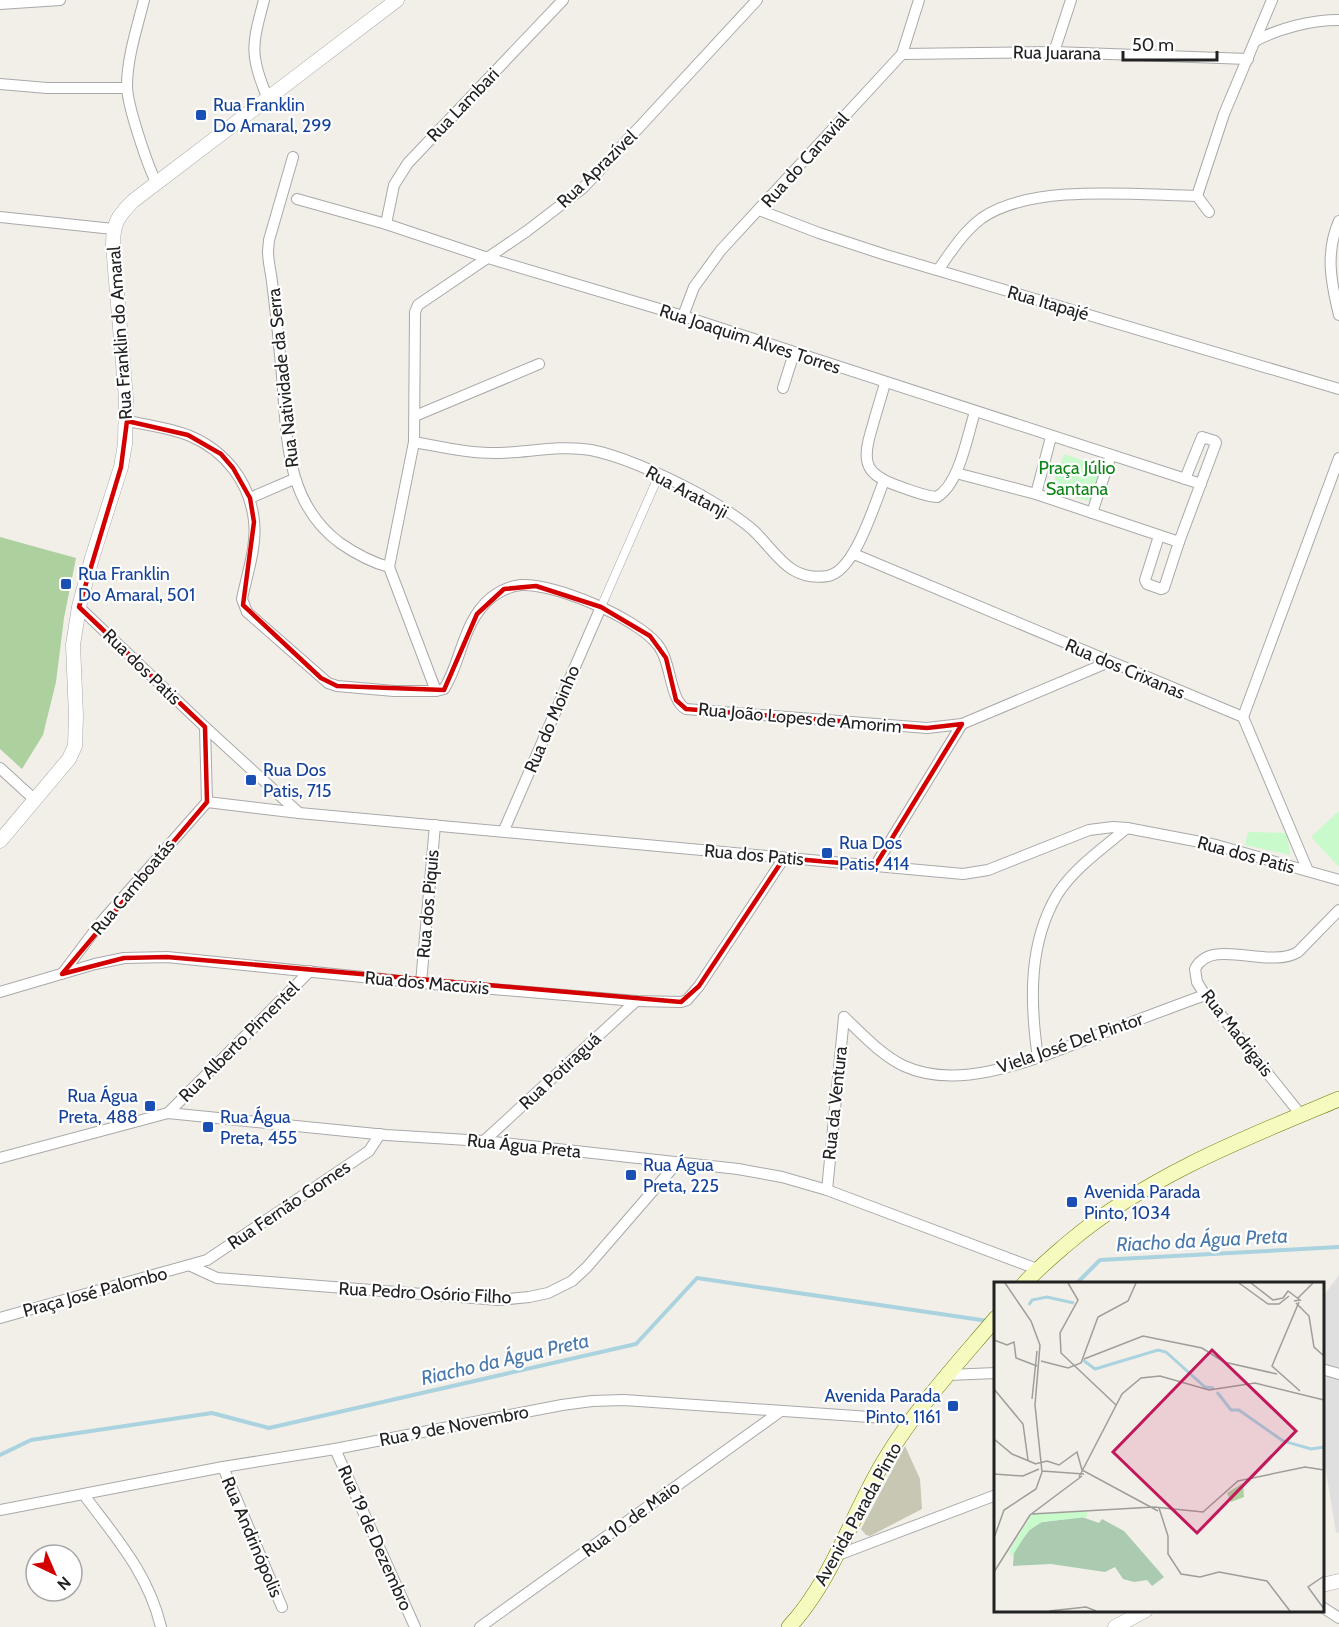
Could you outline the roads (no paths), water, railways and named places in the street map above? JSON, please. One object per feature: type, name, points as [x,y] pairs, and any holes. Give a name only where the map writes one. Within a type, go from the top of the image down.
[{"type":"main road","points":[[1026,1282],[1037,1269],[1104,1214],[1135,1194],[1186,1167],[1339,1099]]},
{"type":"main road","name":"Avenida Parada Pinto","points":[[789,1627],[800,1616],[838,1555],[867,1491],[887,1456],[948,1375],[994,1320]]},
{"type":"street","points":[[0,4],[60,0]]},
{"type":"street","points":[[144,0],[129,66],[127,88],[157,184]]},
{"type":"street","points":[[264,0],[253,46],[254,62],[268,99]]},
{"type":"street","name":"Rua Franklin do Amaral","points":[[0,841],[69,759],[75,746],[73,645],[92,558],[121,467],[127,421],[113,229],[122,213],[157,184],[397,0]]},
{"type":"street","name":"Rua Lambari","points":[[386,224],[394,185],[408,163],[563,0]]},
{"type":"street","name":"Rua Aprazível","points":[[415,416],[415,312],[418,305],[527,231],[583,188],[757,0]]},
{"type":"street","name":"Rua do Canavial","points":[[683,316],[694,287],[708,266],[902,54],[919,0]]},
{"type":"street","points":[[1054,52],[1071,0]]},
{"type":"street","points":[[1197,196],[1224,114],[1272,0]]},
{"type":"street","points":[[1255,41],[1268,34],[1306,24],[1339,20]]},
{"type":"street","name":"Rua Juarana","points":[[902,54],[1054,52],[1248,59]]},
{"type":"street","points":[[0,84],[47,88],[127,88]]},
{"type":"street","name":"Rua Natividade da Serra","points":[[293,157],[269,240],[268,261],[272,280],[289,453],[294,479],[309,512],[321,526],[369,562],[388,567]]},
{"type":"street","points":[[938,270],[966,232],[981,219],[1000,208],[1022,201],[1070,194],[1197,196]]},
{"type":"street","points":[[1197,196],[1209,212]]},
{"type":"street","name":"Rua Joaquim Alves Torres","points":[[297,199],[386,224],[488,258],[683,316],[1201,484]]},
{"type":"street","name":"Rua Itapajé","points":[[759,210],[819,233],[938,270],[1339,389]]},
{"type":"street","points":[[0,217],[113,229]]},
{"type":"street","points":[[1339,221],[1333,236],[1329,265],[1339,315]]},
{"type":"street","points":[[783,388],[794,353]]},
{"type":"street","points":[[127,421],[188,435],[206,443],[221,454],[233,468],[249,498],[254,522],[253,544],[242,599],[247,612],[328,683],[337,686],[394,691],[436,691],[388,567],[414,442],[415,416],[539,364]]},
{"type":"street","points":[[885,383],[866,448],[867,462],[875,474],[884,481],[926,496],[937,497],[947,488],[956,472],[975,412]]},
{"type":"street","points":[[1036,494],[1052,436]]},
{"type":"street","points":[[1159,536],[1145,580],[1147,584],[1161,589],[1164,588],[1215,441],[1202,437],[1185,478]]},
{"type":"street","name":"Rua Aratanji","points":[[414,442],[472,452],[498,453],[561,448],[591,450],[619,458],[700,495],[753,531],[784,565],[800,573],[819,577],[831,576],[842,570],[854,554],[884,481]]},
{"type":"street","points":[[1092,513],[1111,455]]},
{"type":"street","points":[[1308,871],[1243,717],[1339,458]]},
{"type":"street","points":[[956,472],[1036,494],[1179,542]]},
{"type":"street","points":[[601,607],[659,475]]},
{"type":"street","points":[[249,498],[294,479]]},
{"type":"street","name":"Rua dos Crixanas","points":[[854,554],[1243,717]]},
{"type":"street","name":"Rua João Lopes de Amorim","points":[[436,691],[445,687],[463,639],[477,614],[491,598],[504,590],[520,585],[536,586],[601,607],[627,620],[659,645],[666,658],[676,700],[686,709],[927,728],[962,724],[1109,662]]},
{"type":"street","name":"Rua dos Patis","points":[[80,607],[299,813]]},
{"type":"street","name":"Rua do Moinho","points":[[504,830],[601,607]]},
{"type":"street","points":[[875,866],[962,724]]},
{"type":"street","points":[[205,727],[207,802]]},
{"type":"street","points":[[0,768],[35,800]]},
{"type":"street","name":"Rua dos Patis","points":[[207,802],[299,813],[504,830],[963,874],[977,873],[1089,830],[1127,828],[1216,845],[1339,880]]},
{"type":"street","name":"Rua Camboatás","points":[[62,974],[102,921],[207,802]]},
{"type":"street","name":"Rua dos Piquis","points":[[421,983],[435,825]]},
{"type":"street","points":[[1038,1058],[1032,994],[1038,943],[1047,915],[1058,894],[1074,876],[1101,849],[1127,828]]},
{"type":"street","name":"Rua dos Macuxis","points":[[0,992],[94,964],[124,958],[167,957],[421,983],[636,1001],[681,1002],[687,1000],[699,986],[784,858]]},
{"type":"street","name":"Rua Madrigais","points":[[1301,1115],[1205,995],[1195,975],[1195,969],[1203,958],[1211,954],[1261,958],[1290,956],[1298,952],[1339,910]]},
{"type":"street","name":"Rua Alberto Pimentel","points":[[168,1113],[310,971]]},
{"type":"street","name":"Viela José Del Pintor","points":[[844,1017],[882,1052],[904,1065],[927,1073],[955,1076],[986,1072],[1038,1058],[1205,995]]},
{"type":"street","name":"Rua Potiraguá","points":[[484,1141],[636,1001]]},
{"type":"street","name":"Rua da Ventura","points":[[827,1190],[844,1017]]},
{"type":"street","name":"Rua Água Preta","points":[[0,1158],[168,1113],[380,1134],[484,1141],[738,1169],[782,1177],[827,1190],[1037,1269]]},
{"type":"street","name":"Rua Fernão Gomes","points":[[191,1266],[207,1260],[369,1151],[380,1134]]},
{"type":"street","name":"Rua Pedro Osório Filho","points":[[191,1266],[217,1278],[499,1300],[538,1295],[564,1285],[587,1267],[677,1163]]},
{"type":"street","name":"Praça José Palombo","points":[[0,1318],[191,1266]]},
{"type":"street","points":[[1324,1369],[1339,1374]]},
{"type":"street","points":[[948,1375],[994,1373]]},
{"type":"street","name":"Rua 9 de Novembro","points":[[0,1510],[223,1467],[335,1449],[592,1401],[624,1401],[913,1420]]},
{"type":"street","name":"Rua 10 de Maio","points":[[480,1627],[781,1411]]},
{"type":"street","name":"Rua 19 de Dezembro","points":[[335,1449],[415,1627]]},
{"type":"street","name":"Rua Andrinópolis","points":[[223,1467],[282,1606]]},
{"type":"street","points":[[84,1495],[144,1577],[161,1627]]},
{"type":"street","points":[[838,1555],[994,1496]]},
{"type":"street","points":[[1324,1585],[1339,1581]]},
{"type":"street","points":[[1324,1608],[1339,1618]]},
{"type":"street","points":[[1115,1627],[1144,1612]]},
{"type":"waterway","name":"Riacho da Água Preta","points":[[1078,1282],[1100,1260],[1339,1247]]},
{"type":"waterway","name":"Riacho da Água Preta","points":[[0,1455],[31,1440],[212,1413],[269,1428],[636,1344],[697,1278],[988,1321]]},
{"type":"place","name":"Rua Franklin Do Amaral, 299","points":[[201,115]]},
{"type":"place","name":"Rua Franklin Do Amaral, 501","points":[[66,584]]},
{"type":"place","name":"Rua Dos Patis, 715","points":[[251,780]]},
{"type":"place","name":"Rua Dos Patis, 414","points":[[827,853]]},
{"type":"place","name":"Rua Água Preta, 488","points":[[150,1106]]},
{"type":"place","name":"Rua Água Preta, 455","points":[[208,1127]]},
{"type":"place","name":"Rua Água Preta, 225","points":[[631,1175]]},
{"type":"place","name":"Avenida Parada Pinto, 1034","points":[[1072,1202]]},
{"type":"place","name":"Avenida Parada Pinto, 1161","points":[[953,1406]]},
{"type":"park label","name":"Praça Júlio Santana","points":[[1077,478]]}]
